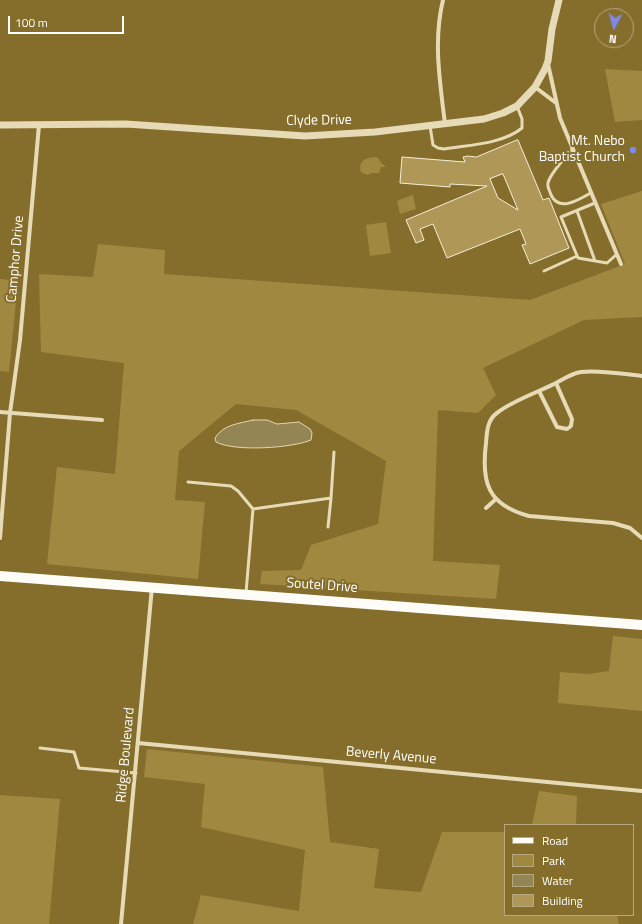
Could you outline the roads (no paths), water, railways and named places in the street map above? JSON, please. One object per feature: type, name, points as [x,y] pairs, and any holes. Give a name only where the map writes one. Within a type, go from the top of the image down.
[{"type":"main road","name":"Soutel Drive","points":[[0,576],[642,625]]},
{"type":"street","points":[[443,0],[439,20],[437,45],[445,124]]},
{"type":"street","name":"Clyde Drive","points":[[0,125],[126,124],[305,136],[361,133],[430,126],[494,117],[517,106],[535,87],[545,70],[559,0]]},
{"type":"street","points":[[548,61],[560,118],[621,264]]},
{"type":"street","points":[[535,87],[556,103]]},
{"type":"street","name":"Camphor Drive","points":[[0,538],[10,413],[20,340],[39,125]]},
{"type":"street","points":[[641,536],[630,528],[613,523],[530,516],[517,513],[496,499],[487,485],[484,464],[488,428],[491,419],[503,408],[580,372],[642,376]]},
{"type":"street","points":[[539,391],[557,427],[567,429],[571,426],[572,419],[556,383]]},
{"type":"street","points":[[0,412],[102,420]]},
{"type":"street","points":[[486,508],[496,499]]},
{"type":"street","name":"Ridge Boulevard","points":[[121,924],[152,587]]},
{"type":"street","name":"Beverly Avenue","points":[[138,743],[642,791]]},
{"type":"lane","points":[[430,126],[433,145],[444,150],[502,139],[514,135],[522,128],[522,119],[517,106]]},
{"type":"lane","points":[[573,148],[551,177],[548,184],[549,190],[556,202],[560,204],[567,204],[591,193]]},
{"type":"lane","points":[[595,203],[560,217],[578,258],[607,263],[617,254]]},
{"type":"lane","points":[[577,211],[595,261]]},
{"type":"lane","points":[[544,271],[577,256]]},
{"type":"lane","points":[[328,527],[334,452]]},
{"type":"lane","points":[[188,482],[231,486],[238,491],[253,509],[246,594]]},
{"type":"lane","points":[[253,509],[331,498]]},
{"type":"lane","points":[[40,748],[74,752],[79,768],[136,773]]},
{"type":"water","points":[[253,420],[267,420],[277,424],[299,422],[310,429],[312,433],[311,440],[291,445],[264,448],[236,447],[216,442],[215,438],[227,427]]},
{"type":"place","name":"Mt. Nebo Baptist Church","points":[[633,150]]}]
